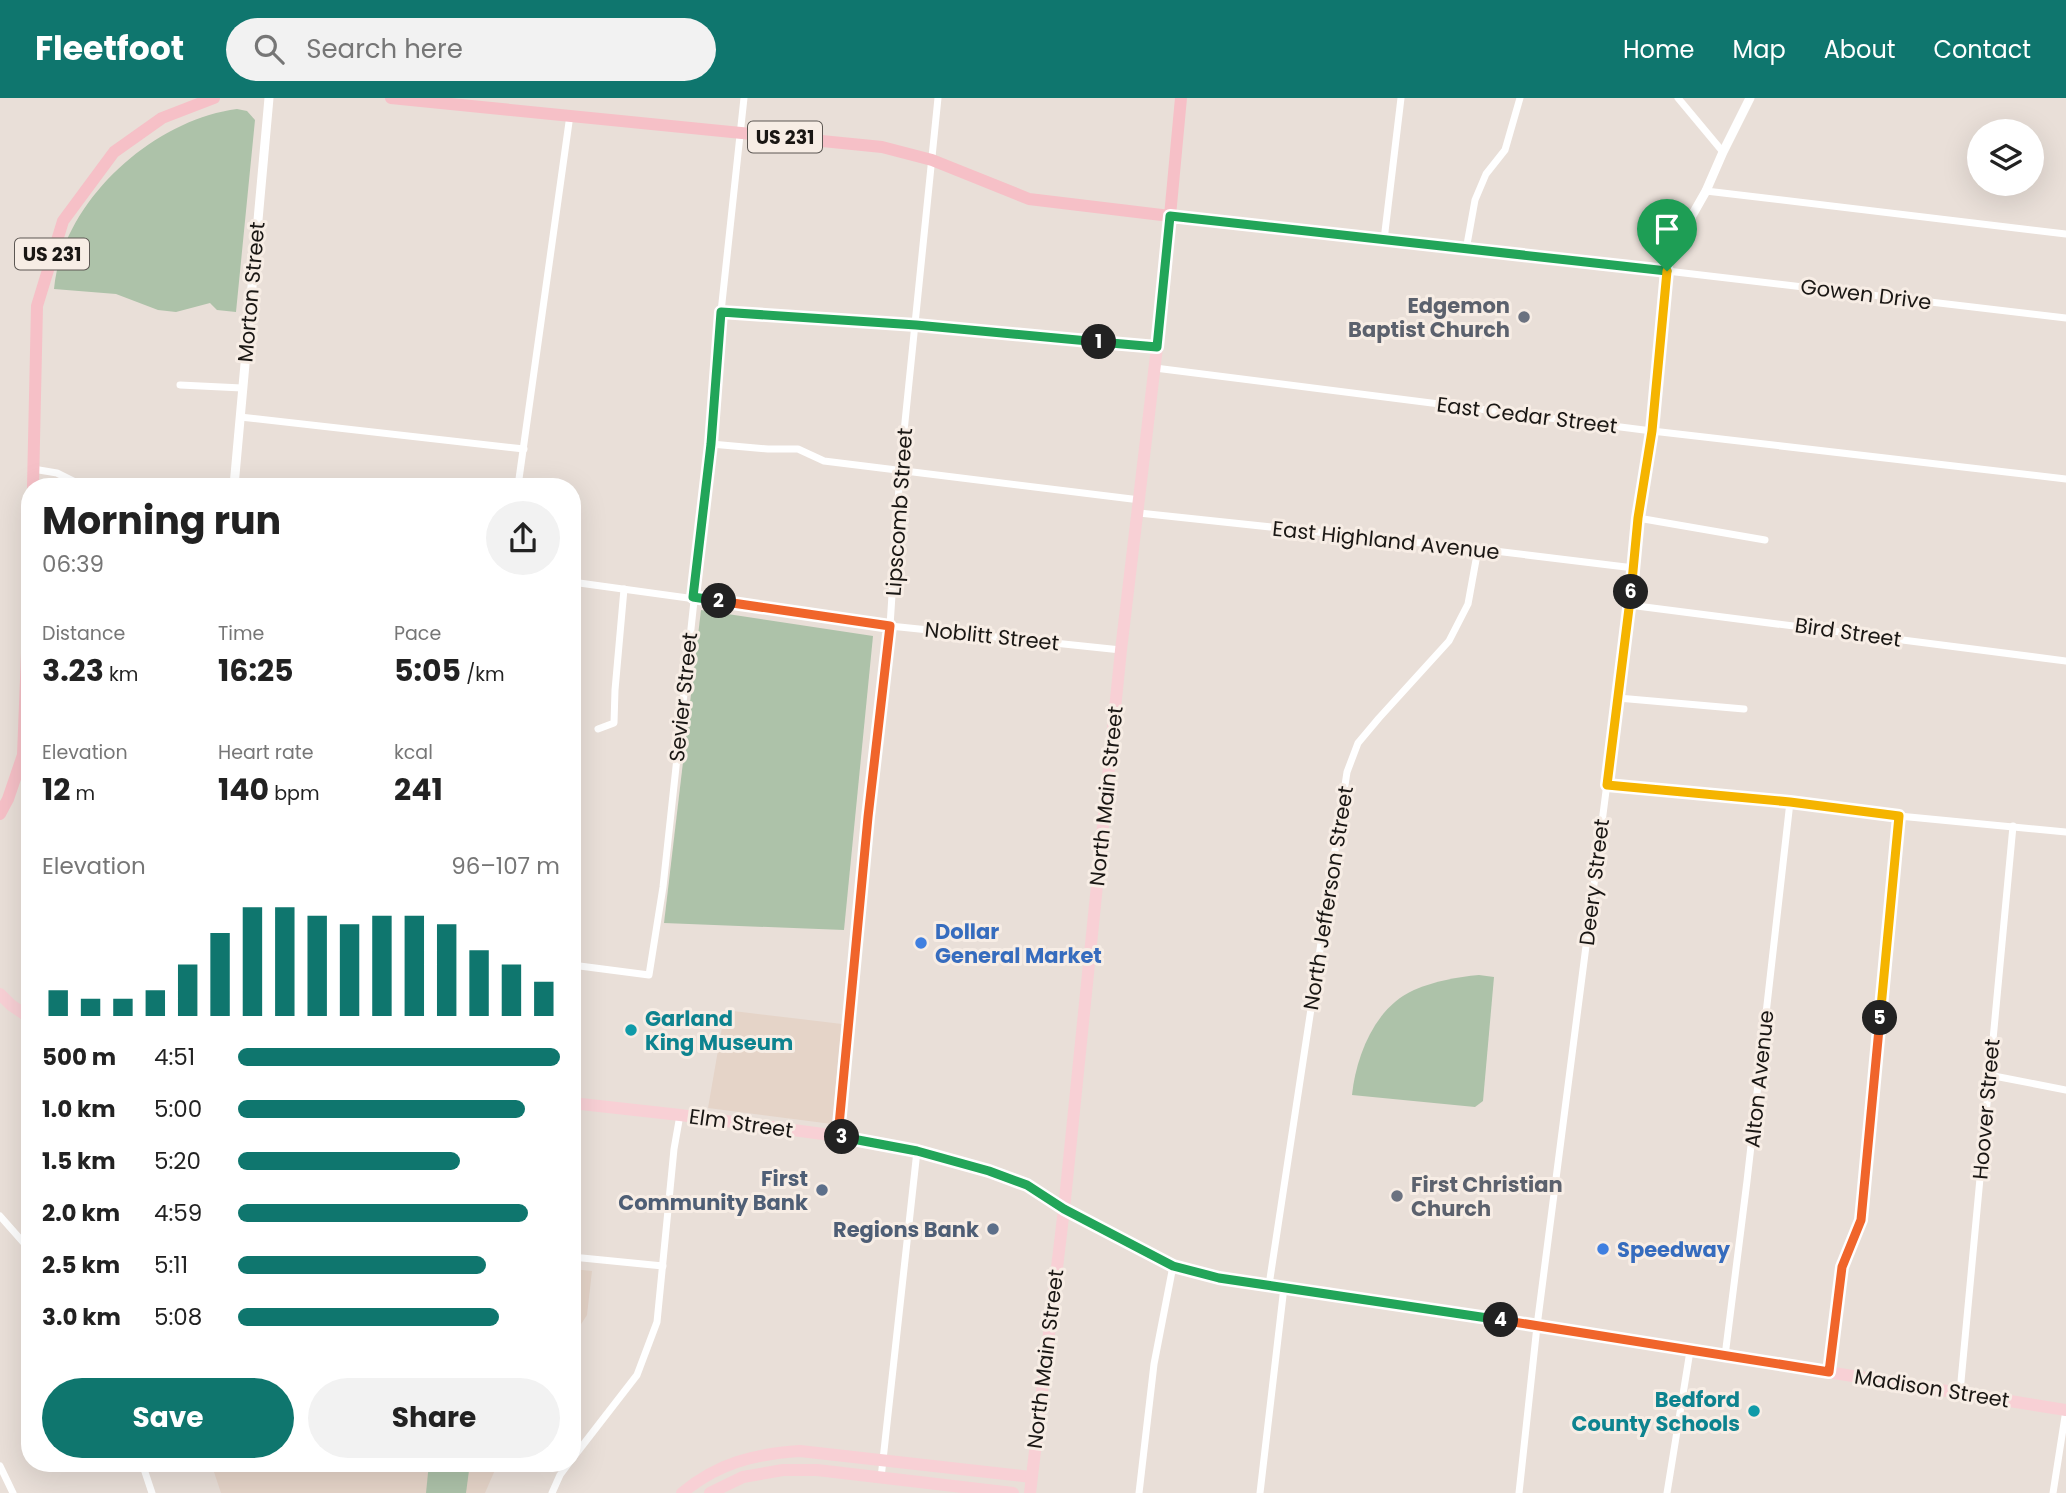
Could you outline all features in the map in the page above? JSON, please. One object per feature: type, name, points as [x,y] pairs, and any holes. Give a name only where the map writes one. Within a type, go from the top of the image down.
[{"type":"highway","name":"US 231","points":[[33,478],[37,306],[63,221],[114,152],[163,118],[214,98]]},
{"type":"highway","name":"US 231","points":[[391,98],[882,147],[932,160],[1029,199],[1170,216]]},
{"type":"highway","name":"North Main Street","points":[[1170,216],[1181,98]]},
{"type":"highway","points":[[0,814],[21,761]]},
{"type":"main road","name":"North Main Street","points":[[1030,1493],[1064,1209],[1121,650],[1139,513],[1170,216]]},
{"type":"main road","points":[[0,994],[21,1012]]},
{"type":"main road","name":"Elm Street","points":[[581,1104],[838,1136],[917,1151],[989,1171],[1027,1185],[1064,1209]]},
{"type":"main road","name":"Madison Street","points":[[1064,1209],[1173,1266],[1219,1278],[2066,1410]]},
{"type":"main road","points":[[682,1493],[697,1481],[735,1461],[775,1452],[800,1451],[884,1459],[1031,1477]]},
{"type":"main road","points":[[709,1493],[743,1477],[783,1470],[817,1470],[1013,1493]]},
{"type":"street","name":"Morton Street","points":[[235,478],[269,98]]},
{"type":"street","name":"Sevier Street","points":[[581,967],[649,975],[663,887],[711,444],[721,312],[744,98]]},
{"type":"street","name":"Lipscomb Street","points":[[838,1136],[868,817],[890,626],[900,471],[938,98]]},
{"type":"street","points":[[1384,240],[1401,98]]},
{"type":"street","points":[[1466,250],[1475,200],[1486,174],[1505,150],[1520,98]]},
{"type":"street","points":[[1678,98],[1723,152]]},
{"type":"street","points":[[1170,216],[1667,271],[1672,251],[1706,191],[1749,98]]},
{"type":"street","points":[[519,478],[570,115]]},
{"type":"street","points":[[1706,191],[2066,234]]},
{"type":"street","name":"Gowen Drive","points":[[1667,271],[2066,318]]},
{"type":"street","name":"Deery Street","points":[[1519,1493],[1537,1326],[1618,698],[1638,518],[1652,431],[1667,271]]},
{"type":"street","points":[[721,312],[916,325],[1157,347]]},
{"type":"street","name":"East Cedar Street","points":[[1155,368],[1652,431],[2066,479]]},
{"type":"street","points":[[180,385],[242,388]]},
{"type":"street","points":[[240,417],[524,449]]},
{"type":"street","points":[[711,444],[798,449],[824,461],[1140,500]]},
{"type":"street","points":[[33,469],[57,473],[67,478]]},
{"type":"street","name":"East Highland Avenue","points":[[1139,513],[1634,568]]},
{"type":"street","points":[[1638,518],[1765,540]]},
{"type":"street","name":"North Jefferson Street","points":[[1269,1285],[1347,772],[1358,743],[1449,641],[1468,604],[1478,549]]},
{"type":"street","name":"Noblitt Street","points":[[581,583],[890,626],[1121,650]]},
{"type":"street","points":[[598,729],[614,723],[624,589]]},
{"type":"street","name":"Bird Street","points":[[1629,605],[2066,662]]},
{"type":"street","points":[[1618,698],[1744,709]]},
{"type":"street","points":[[1607,785],[2066,832]]},
{"type":"street","name":"Alton Avenue","points":[[1725,1357],[1790,802]]},
{"type":"street","points":[[1829,1372],[1842,1267],[1861,1220],[1899,816]]},
{"type":"street","name":"Hoover Street","points":[[1960,1392],[2013,826]]},
{"type":"street","points":[[1989,1075],[2066,1090]]},
{"type":"street","points":[[581,1448],[637,1375],[657,1322],[680,1115]]},
{"type":"street","points":[[881,1478],[917,1151]]},
{"type":"street","points":[[0,1216],[21,1240]]},
{"type":"street","points":[[581,1258],[663,1266]]},
{"type":"street","points":[[1139,1493],[1154,1364],[1173,1266]]},
{"type":"street","points":[[1260,1493],[1284,1287]]},
{"type":"street","points":[[1667,1493],[1690,1350]]},
{"type":"street","points":[[2053,1493],[2066,1410]]},
{"type":"street","points":[[0,1466],[13,1493]]},
{"type":"street","points":[[145,1472],[152,1493]]},
{"type":"street","points":[[552,1493],[562,1472]]},
{"type":"shaded area","points":[[725,1010],[842,1024],[832,1124],[708,1108]]},
{"type":"shaded area","points":[[581,1270],[592,1271],[587,1315],[581,1324]]},
{"type":"shaded area","points":[[214,1472],[494,1472],[485,1493],[221,1493]]},
{"type":"green space","points":[[237,109],[247,111],[255,120],[236,312],[217,310],[210,303],[176,312],[158,310],[116,294],[54,289],[61,257],[74,226],[93,197],[117,170],[144,148],[174,130],[205,116]]},
{"type":"green space","points":[[701,610],[873,636],[844,930],[664,923]]},
{"type":"green space","points":[[1479,975],[1494,977],[1483,1101],[1475,1107],[1352,1095],[1363,1049],[1378,1020],[1388,1008],[1400,998],[1422,987]]},
{"type":"green space","points":[[428,1472],[469,1472],[466,1493],[426,1493]]},
{"type":"place","name":"Edgemon Baptist Church","points":[[1524,317]]},
{"type":"place","name":"Dollar General Market","points":[[921,943]]},
{"type":"place","name":"Garland King Museum","points":[[631,1030]]},
{"type":"place","name":"First Community Bank","points":[[822,1190]]},
{"type":"place","name":"First Christian Church","points":[[1397,1196]]},
{"type":"place","name":"Regions Bank","points":[[993,1229]]},
{"type":"place","name":"Speedway","points":[[1603,1249]]},
{"type":"place","name":"Bedford County Schools","points":[[1754,1411]]},
{"type":"route","points":[[1170,216],[1667,271],[1652,431],[1638,518],[1607,785],[1790,802],[1899,816],[1861,1220],[1842,1267],[1829,1372],[1415,1306],[1219,1278],[1173,1266],[1064,1209],[1027,1185],[989,1171],[917,1151],[838,1136],[868,817],[890,626],[693,597],[711,444],[721,312],[916,325],[1157,347],[1170,216]]}]
